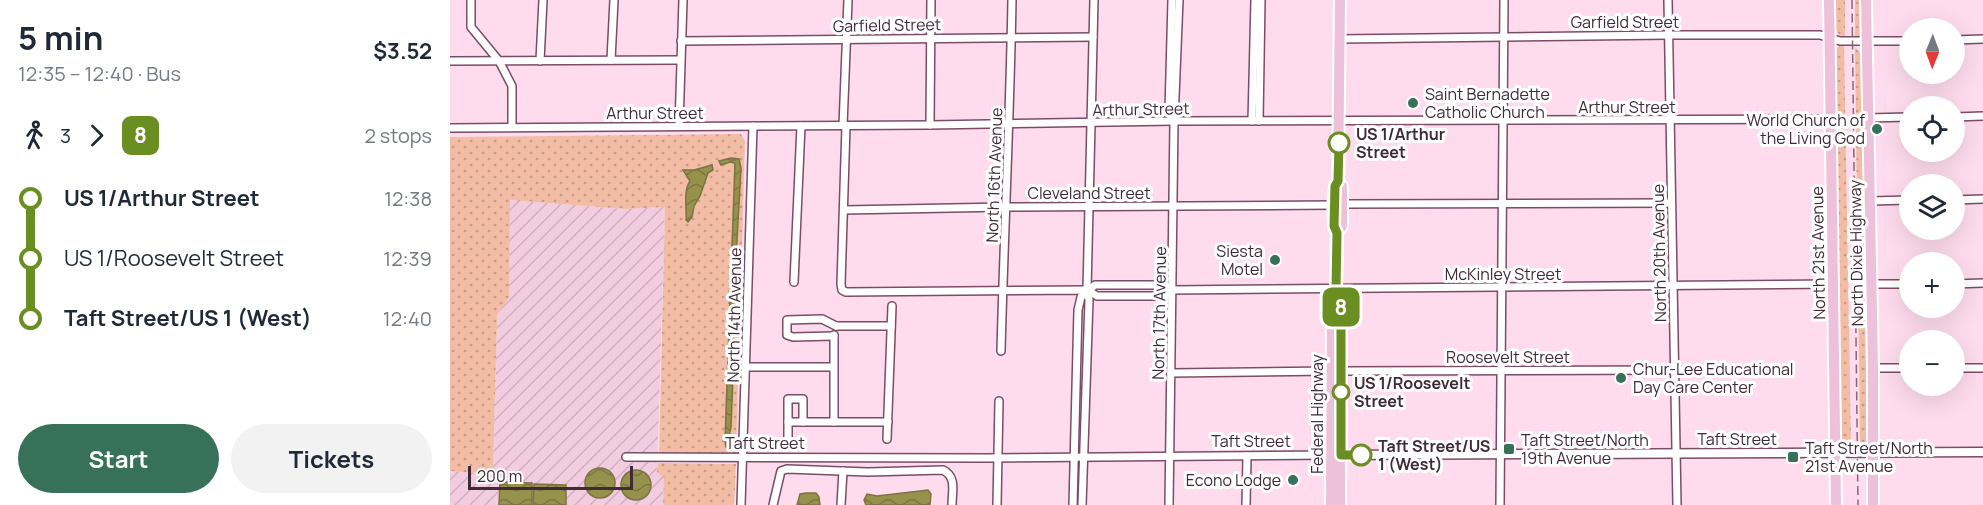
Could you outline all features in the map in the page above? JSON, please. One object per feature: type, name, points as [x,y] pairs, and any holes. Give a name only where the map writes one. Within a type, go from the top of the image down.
[{"type":"main road","name":"Federal Highway","points":[[1340,0],[1338,181],[1342,186],[1338,204],[1342,226],[1337,233],[1336,288],[1341,299],[1337,371],[1337,455],[1340,505]]},
{"type":"main road","name":"North 21st Avenue","points":[[1829,0],[1836,505]]},
{"type":"main road","name":"North Dixie Highway","points":[[1866,0],[1873,368],[1873,505]]},
{"type":"main road","name":"Federal Highway","points":[[1331,505],[1337,455]]},
{"type":"street","points":[[471,0],[471,27],[499,61],[512,86],[512,127]]},
{"type":"street","points":[[540,61],[543,0]]},
{"type":"street","points":[[611,60],[614,0]]},
{"type":"street","points":[[679,126],[683,0]]},
{"type":"street","points":[[844,210],[848,0]]},
{"type":"street","points":[[930,125],[931,0]]},
{"type":"street","name":"North 16th Avenue","points":[[1001,351],[1010,124],[1012,0]]},
{"type":"street","points":[[1082,505],[1088,343],[1094,0]]},
{"type":"street","name":"North 17th Avenue","points":[[1172,0],[1169,111],[1174,121]]},
{"type":"street","name":"North 17th Avenue","points":[[1169,505],[1174,121],[1179,0]]},
{"type":"street","points":[[1255,0],[1255,121]]},
{"type":"street","points":[[1255,121],[1261,0]]},
{"type":"street","points":[[1500,505],[1504,0]]},
{"type":"street","name":"North 20th Avenue","points":[[1668,0],[1677,505]]},
{"type":"street","name":"Garfield Street","points":[[1339,39],[1820,35],[1840,41],[1899,41]]},
{"type":"street","name":"Garfield Street","points":[[681,40],[1093,37]]},
{"type":"street","points":[[1965,40],[1983,39]]},
{"type":"street","points":[[450,61],[680,60]]},
{"type":"street","points":[[1965,117],[1983,116]]},
{"type":"street","points":[[1867,118],[1899,117]]},
{"type":"street","name":"Arthur Street","points":[[450,128],[844,126],[1174,121],[1832,119]]},
{"type":"street","name":"North 14th Avenue","points":[[741,505],[753,126]]},
{"type":"street","points":[[794,282],[801,126]]},
{"type":"street","points":[[1965,200],[1983,199]]},
{"type":"street","points":[[1870,201],[1899,200]]},
{"type":"street","name":"Cleveland Street","points":[[844,210],[1173,205],[1671,202]]},
{"type":"street","name":"McKinley Street","points":[[844,210],[842,290],[846,292],[1088,290],[1097,296],[1165,296],[1173,290]]},
{"type":"street","points":[[1965,284],[1983,283]]},
{"type":"street","name":"McKinley Street","points":[[1088,290],[1095,285],[1165,285],[1173,290],[1834,284]]},
{"type":"street","points":[[1871,284],[1899,284]]},
{"type":"street","points":[[1071,290],[1079,304]]},
{"type":"street","points":[[1073,505],[1079,304],[1081,297],[1088,290]]},
{"type":"street","points":[[887,439],[892,306]]},
{"type":"street","points":[[834,336],[793,337],[787,335],[787,320],[822,320],[836,326],[891,326]]},
{"type":"street","points":[[834,422],[833,367],[836,326]]},
{"type":"street","points":[[747,367],[833,367]]},
{"type":"street","points":[[1873,368],[1899,368]]},
{"type":"street","points":[[1965,368],[1983,368]]},
{"type":"street","name":"Roosevelt Street","points":[[1172,373],[1675,370]]},
{"type":"street","points":[[788,442],[788,399],[803,399],[803,422]]},
{"type":"street","points":[[998,505],[999,401]]},
{"type":"street","points":[[788,422],[888,422]]},
{"type":"street","name":"Taft Street","points":[[626,458],[1983,452]]},
{"type":"street","points":[[1246,505],[1247,456]]},
{"type":"street","points":[[773,505],[781,471],[786,470],[943,470],[950,473],[953,478],[952,505]]},
{"type":"street","points":[[842,505],[843,471]]},
{"type":"shaded area","points":[[1833,0],[1845,0],[1845,38],[1837,32],[1835,27]]},
{"type":"shaded area","points":[[1855,0],[1863,0],[1863,34],[1855,38]]},
{"type":"shaded area","points":[[1844,45],[1851,444],[1840,444],[1834,51]]},
{"type":"shaded area","points":[[1855,47],[1861,54],[1865,112],[1869,442],[1860,442]]},
{"type":"shaded area","points":[[741,134],[745,141],[736,454],[659,454],[665,207],[626,209],[510,200],[509,297],[497,315],[493,467],[473,473],[450,471],[450,137]]},
{"type":"shaded area","points":[[509,200],[626,209],[665,207],[657,472],[664,477],[663,505],[450,505],[450,471],[473,473],[493,467],[497,315],[509,297]]},
{"type":"shaded area","points":[[658,463],[736,464],[734,505],[663,505],[664,477],[657,473]]},
{"type":"water","points":[[739,159],[741,168],[733,364],[739,364],[738,377],[733,377],[731,427],[726,447],[735,163],[721,165],[719,161]]},
{"type":"water","points":[[712,165],[713,170],[708,173],[694,206],[692,217],[688,222],[686,220],[686,194],[690,181],[683,170],[694,170]]},
{"type":"water","points":[[600,468],[611,472],[615,483],[611,494],[600,498],[589,494],[585,483],[589,472]]},
{"type":"water","points":[[636,470],[647,474],[651,485],[647,496],[636,500],[625,496],[621,485],[625,474]]},
{"type":"water","points":[[500,482],[532,483],[532,505],[499,505]]},
{"type":"water","points":[[534,484],[566,485],[566,505],[533,505]]},
{"type":"water","points":[[928,490],[931,494],[930,505],[866,505],[864,500],[867,494],[877,496]]},
{"type":"water","points":[[816,493],[820,505],[797,505],[800,494]]},
{"type":"railway","points":[[1852,0],[1858,505]]},
{"type":"bus line","name":"8","points":[[1339,143],[1334,226],[1337,233],[1336,288],[1341,299],[1341,455],[1361,455]]},
{"type":"place","name":"Saint Bernadette Catholic Church","points":[[1413,103]]},
{"type":"place","name":"World Church of the Living God","points":[[1877,129]]},
{"type":"place","name":"US 1/Arthur Street","points":[[1339,143]]},
{"type":"place","name":"Siesta Motel","points":[[1275,260]]},
{"type":"place","name":"Chur-Lee Educational Day Care Center","points":[[1621,378]]},
{"type":"place","name":"US 1/Roosevelt Street","points":[[1341,392]]},
{"type":"place","name":"Taft Street/North 19th Avenue","points":[[1509,449]]},
{"type":"place","name":"Taft Street/US 1 (West)","points":[[1361,455]]},
{"type":"place","name":"Taft Street/North 21st Avenue","points":[[1793,457]]},
{"type":"place","name":"Econo Lodge","points":[[1293,480]]}]
